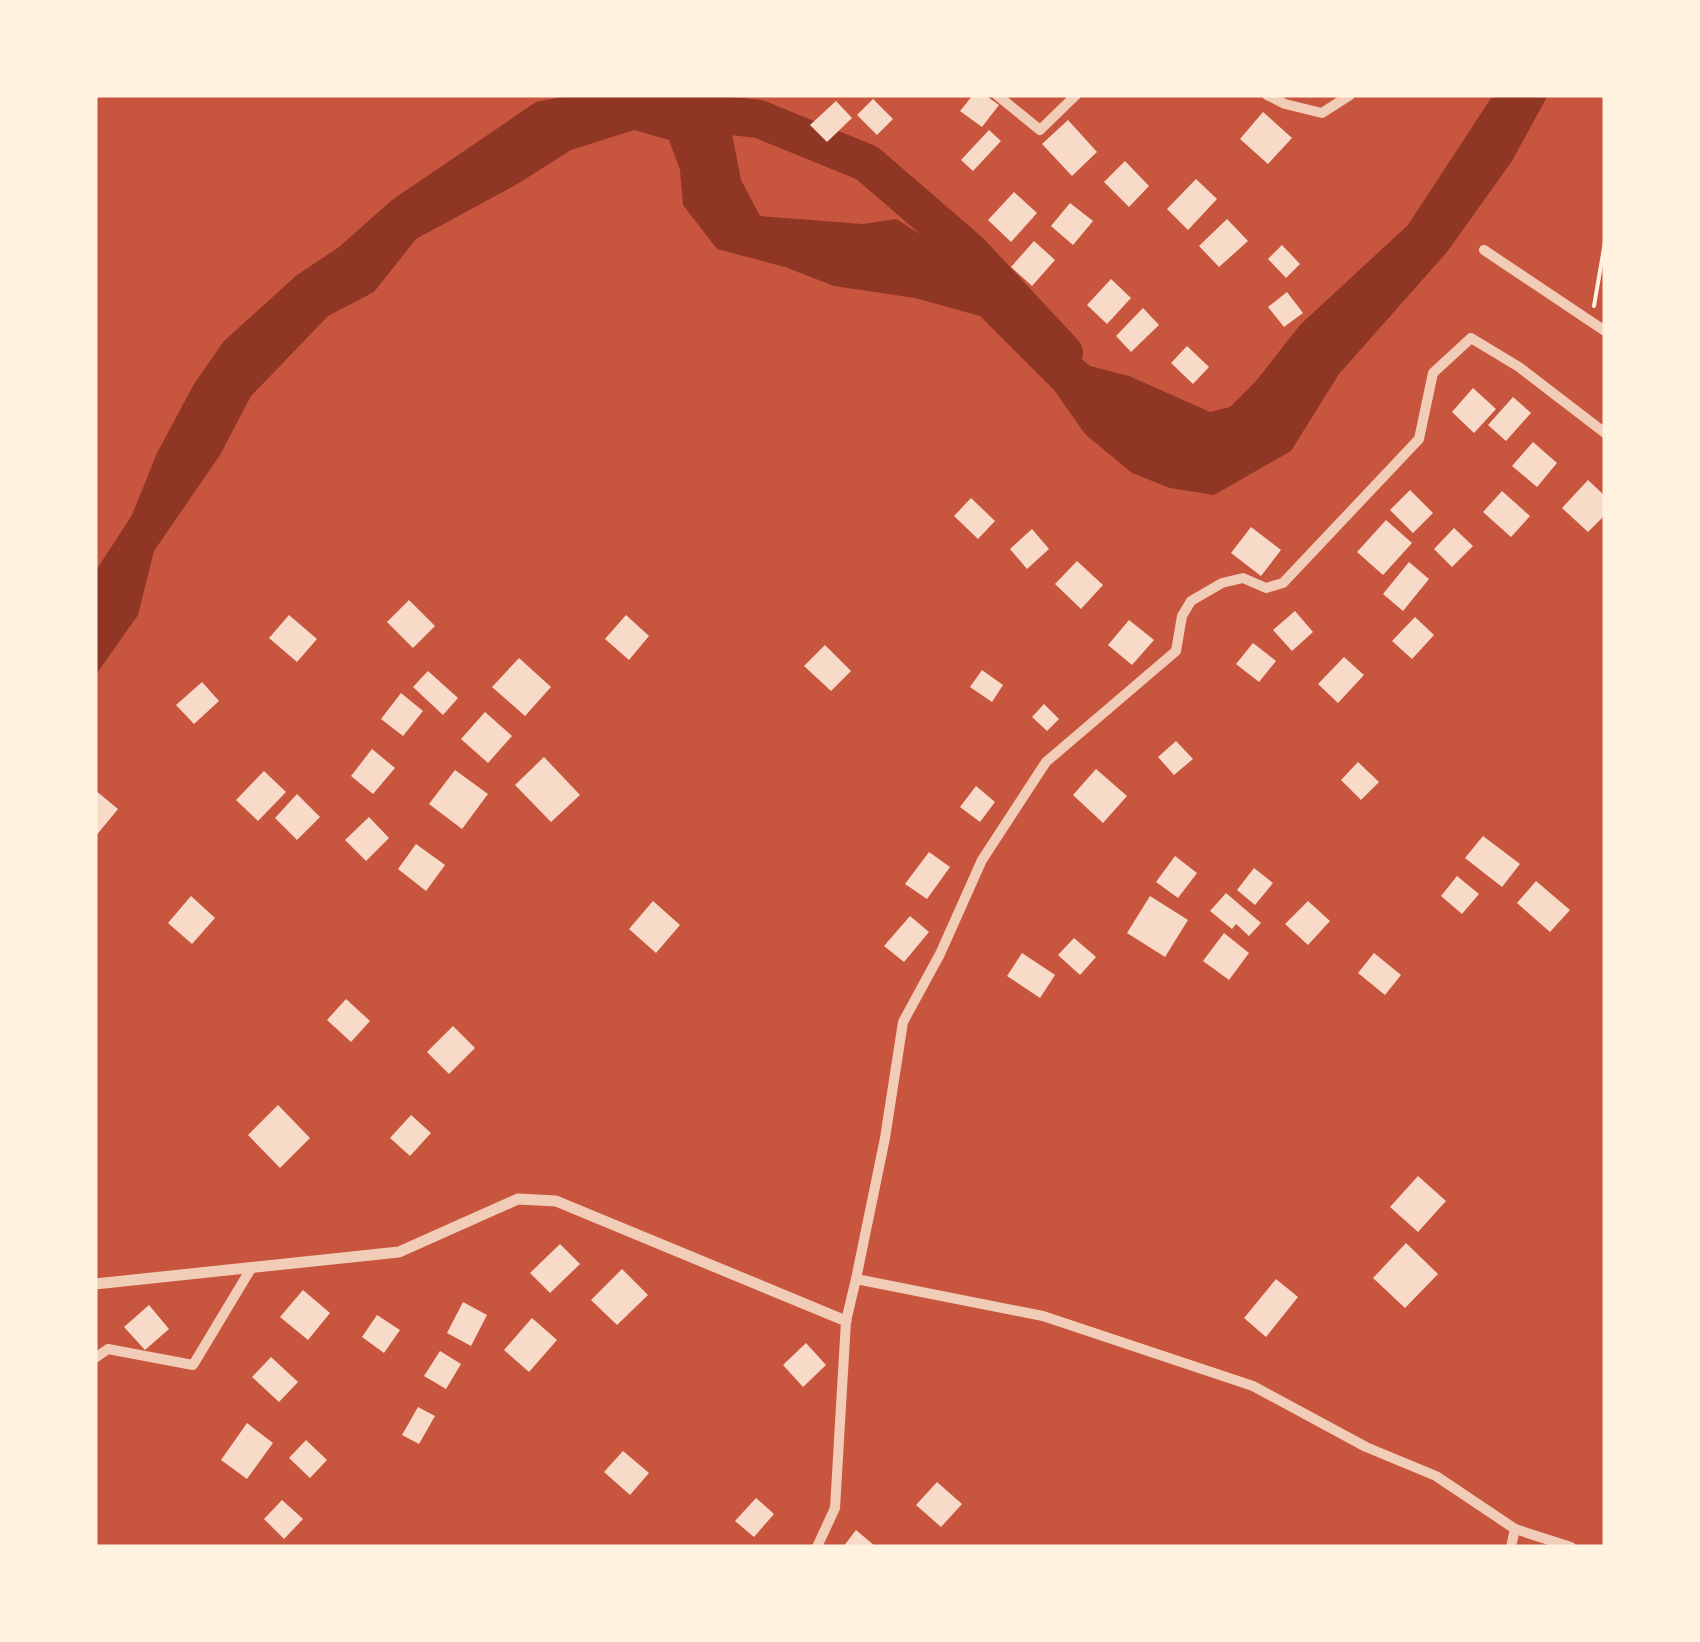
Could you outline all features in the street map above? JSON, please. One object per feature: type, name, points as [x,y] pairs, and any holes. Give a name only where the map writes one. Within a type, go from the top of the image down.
[{"type":"street","points":[[997,95],[1040,130],[1076,95]]},
{"type":"street","points":[[1268,95],[1285,104],[1322,113],[1350,95]]},
{"type":"street","points":[[1484,250],[1605,331]]},
{"type":"street","points":[[817,1547],[835,1508],[846,1322],[885,1138],[902,1022],[940,954],[982,860],[1046,762],[1176,651],[1182,616],[1192,602],[1222,583],[1243,578],[1266,588],[1283,582],[1419,439],[1433,374],[1471,338],[1518,366],[1605,433]]},
{"type":"street","points":[[95,1284],[399,1252],[518,1199],[556,1200],[846,1322]]},
{"type":"street","points":[[95,1358],[108,1349],[193,1365],[252,1268]]},
{"type":"street","points":[[856,1280],[1043,1316],[1253,1386],[1366,1447],[1436,1476],[1514,1529],[1571,1547]]},
{"type":"street","points":[[1511,1547],[1514,1529]]},
{"type":"path","points":[[1588,319],[1605,242]]},
{"type":"shaded area","points":[[572,95],[703,95],[731,129],[741,180],[760,216],[863,224],[896,219],[971,266],[1090,366],[1129,376],[1210,412],[1230,407],[1300,325],[1408,225],[1493,95],[1548,95],[1512,161],[1447,252],[1339,374],[1291,451],[1214,495],[1170,488],[1132,473],[1085,434],[1054,390],[980,316],[915,298],[834,286],[785,267],[717,249],[683,205],[680,170],[669,140],[634,130],[571,150],[416,239],[374,292],[328,316],[251,396],[220,455],[154,551],[138,615],[95,676],[95,572],[132,515],[157,453],[194,384],[224,341],[297,275],[339,247],[392,200],[536,102]]},
{"type":"building","points":[[973,95],[985,95],[999,105],[982,127],[960,111]]},
{"type":"building","points":[[873,99],[893,119],[877,135],[857,115]]},
{"type":"building","points":[[836,101],[852,118],[827,142],[810,125]]},
{"type":"building","points":[[1263,112],[1292,138],[1268,164],[1240,139]]},
{"type":"building","points":[[1068,120],[1097,152],[1072,176],[1042,144]]},
{"type":"building","points":[[989,130],[1001,141],[973,171],[961,160]]},
{"type":"building","points":[[1125,161],[1149,186],[1129,207],[1104,182]]},
{"type":"building","points":[[1196,179],[1217,199],[1188,230],[1167,209]]},
{"type":"building","points":[[1014,192],[1037,213],[1011,242],[988,220]]},
{"type":"building","points":[[1070,203],[1093,221],[1073,245],[1051,226]]},
{"type":"building","points":[[1227,219],[1248,241],[1219,267],[1199,246]]},
{"type":"building","points":[[1034,241],[1055,260],[1032,286],[1011,267]]},
{"type":"building","points":[[1282,245],[1300,264],[1286,278],[1268,259]]},
{"type":"building","points":[[1111,279],[1131,298],[1107,324],[1087,305]]},
{"type":"building","points":[[1287,292],[1303,313],[1284,327],[1268,307]]},
{"type":"building","points":[[1143,308],[1159,325],[1131,352],[1116,336]]},
{"type":"building","points":[[1187,346],[1209,367],[1193,384],[1171,363]]},
{"type":"building","points":[[1473,388],[1496,409],[1474,433],[1452,412]]},
{"type":"building","points":[[1513,397],[1531,413],[1506,441],[1488,425]]},
{"type":"building","points":[[1533,442],[1557,463],[1537,487],[1512,466]]},
{"type":"building","points":[[1588,480],[1605,496],[1605,515],[1588,532],[1562,508]]},
{"type":"building","points":[[1410,490],[1433,513],[1413,533],[1390,510]]},
{"type":"building","points":[[1502,491],[1530,516],[1511,537],[1483,512]]},
{"type":"building","points":[[971,498],[995,521],[978,539],[954,516]]},
{"type":"building","points":[[1386,520],[1412,543],[1383,575],[1357,552]]},
{"type":"building","points":[[1251,527],[1281,550],[1261,576],[1231,553]]},
{"type":"building","points":[[1454,528],[1473,546],[1452,567],[1434,549]]},
{"type":"building","points":[[1032,529],[1049,549],[1027,569],[1010,549]]},
{"type":"building","points":[[1077,561],[1103,585],[1081,609],[1055,584]]},
{"type":"building","points":[[1409,562],[1429,579],[1403,611],[1383,594]]},
{"type":"building","points":[[409,600],[435,626],[413,648],[387,622]]},
{"type":"building","points":[[1295,611],[1313,632],[1292,651],[1273,630]]},
{"type":"building","points":[[289,615],[317,639],[297,662],[269,638]]},
{"type":"building","points":[[626,615],[649,636],[629,660],[605,639]]},
{"type":"building","points":[[1415,617],[1434,635],[1412,659],[1392,641]]},
{"type":"building","points":[[1129,620],[1154,640],[1132,665],[1108,645]]},
{"type":"building","points":[[1253,643],[1276,661],[1259,682],[1236,664]]},
{"type":"building","points":[[825,645],[851,671],[831,691],[804,666]]},
{"type":"building","points":[[1344,657],[1364,675],[1338,703],[1318,684]]},
{"type":"building","points":[[519,658],[551,687],[525,716],[492,687]]},
{"type":"building","points":[[982,670],[1003,685],[992,702],[970,687]]},
{"type":"building","points":[[428,671],[458,698],[443,715],[413,687]]},
{"type":"building","points":[[202,682],[219,701],[194,724],[176,705]]},
{"type":"building","points":[[401,693],[423,711],[403,736],[381,719]]},
{"type":"building","points":[[1044,704],[1059,719],[1047,731],[1032,717]]},
{"type":"building","points":[[485,712],[512,736],[488,763],[461,739]]},
{"type":"building","points":[[1176,741],[1193,759],[1174,775],[1158,757]]},
{"type":"building","points":[[372,749],[395,768],[373,794],[351,776]]},
{"type":"building","points":[[544,757],[580,795],[551,822],[515,785]]},
{"type":"building","points":[[1358,762],[1379,782],[1361,800],[1341,780]]},
{"type":"building","points":[[1096,769],[1127,796],[1103,823],[1073,795]]},
{"type":"building","points":[[455,770],[488,794],[462,829],[429,804]]},
{"type":"building","points":[[264,771],[286,792],[258,821],[236,800]]},
{"type":"building","points":[[976,786],[995,802],[980,822],[960,807]]},
{"type":"building","points":[[95,790],[118,809],[95,837]]},
{"type":"building","points":[[297,794],[320,817],[297,840],[275,818]]},
{"type":"building","points":[[369,817],[389,838],[366,861],[345,840]]},
{"type":"building","points":[[1483,836],[1520,864],[1502,887],[1465,858]]},
{"type":"building","points":[[416,844],[445,865],[426,891],[398,869]]},
{"type":"building","points":[[929,852],[950,867],[927,899],[905,884]]},
{"type":"building","points":[[1175,856],[1197,873],[1178,898],[1156,882]]},
{"type":"building","points":[[1254,868],[1273,883],[1255,905],[1237,890]]},
{"type":"building","points":[[1457,876],[1479,894],[1462,914],[1441,896]]},
{"type":"building","points":[[1536,881],[1570,910],[1550,932],[1517,903]]},
{"type":"building","points":[[1226,893],[1261,923],[1249,936],[1236,924],[1232,929],[1210,911]]},
{"type":"building","points":[[191,896],[215,918],[192,944],[168,923]]},
{"type":"building","points":[[1150,896],[1188,920],[1165,957],[1127,933]]},
{"type":"building","points":[[653,901],[680,925],[656,953],[629,929]]},
{"type":"building","points":[[1308,901],[1330,921],[1308,945],[1285,924]]},
{"type":"building","points":[[910,916],[929,932],[904,962],[884,946]]},
{"type":"building","points":[[1224,933],[1249,953],[1229,980],[1203,961]]},
{"type":"building","points":[[1074,938],[1096,957],[1080,975],[1058,955]]},
{"type":"building","points":[[1022,953],[1055,975],[1040,998],[1007,976]]},
{"type":"building","points":[[1374,953],[1401,975],[1385,995],[1358,973]]},
{"type":"building","points":[[346,999],[370,1021],[351,1042],[327,1020]]},
{"type":"building","points":[[453,1026],[475,1048],[449,1074],[427,1052]]},
{"type":"building","points":[[278,1105],[310,1138],[280,1168],[248,1135]]},
{"type":"building","points":[[411,1115],[431,1133],[410,1156],[390,1138]]},
{"type":"building","points":[[1418,1176],[1446,1201],[1418,1232],[1390,1207]]},
{"type":"building","points":[[1406,1243],[1438,1274],[1405,1308],[1373,1278]]},
{"type":"building","points":[[560,1244],[580,1264],[550,1293],[530,1273]]},
{"type":"building","points":[[622,1269],[648,1295],[617,1325],[591,1300]]},
{"type":"building","points":[[1276,1279],[1298,1297],[1266,1337],[1244,1318]]},
{"type":"building","points":[[303,1290],[330,1313],[308,1340],[280,1317]]},
{"type":"building","points":[[463,1302],[487,1315],[471,1346],[447,1333]]},
{"type":"building","points":[[149,1305],[169,1329],[145,1350],[124,1327]]},
{"type":"building","points":[[377,1315],[400,1330],[384,1353],[362,1337]]},
{"type":"building","points":[[532,1318],[557,1340],[529,1372],[504,1350]]},
{"type":"building","points":[[806,1343],[826,1365],[803,1387],[783,1365]]},
{"type":"building","points":[[440,1351],[461,1364],[446,1389],[424,1376]]},
{"type":"building","points":[[271,1357],[298,1382],[279,1402],[252,1377]]},
{"type":"building","points":[[418,1407],[435,1416],[419,1444],[402,1435]]},
{"type":"building","points":[[247,1423],[273,1443],[247,1479],[221,1460]]},
{"type":"building","points":[[306,1440],[327,1460],[310,1478],[289,1458]]},
{"type":"building","points":[[623,1451],[649,1473],[630,1495],[604,1472]]},
{"type":"building","points":[[937,1482],[962,1504],[941,1527],[916,1505]]},
{"type":"building","points":[[756,1498],[774,1514],[754,1537],[735,1521]]},
{"type":"building","points":[[282,1500],[303,1519],[284,1539],[264,1519]]},
{"type":"building","points":[[856,1530],[876,1547],[843,1547]]},
{"type":"waterway","points":[[670,109],[759,119],[867,163],[970,252],[1064,353]]}]
